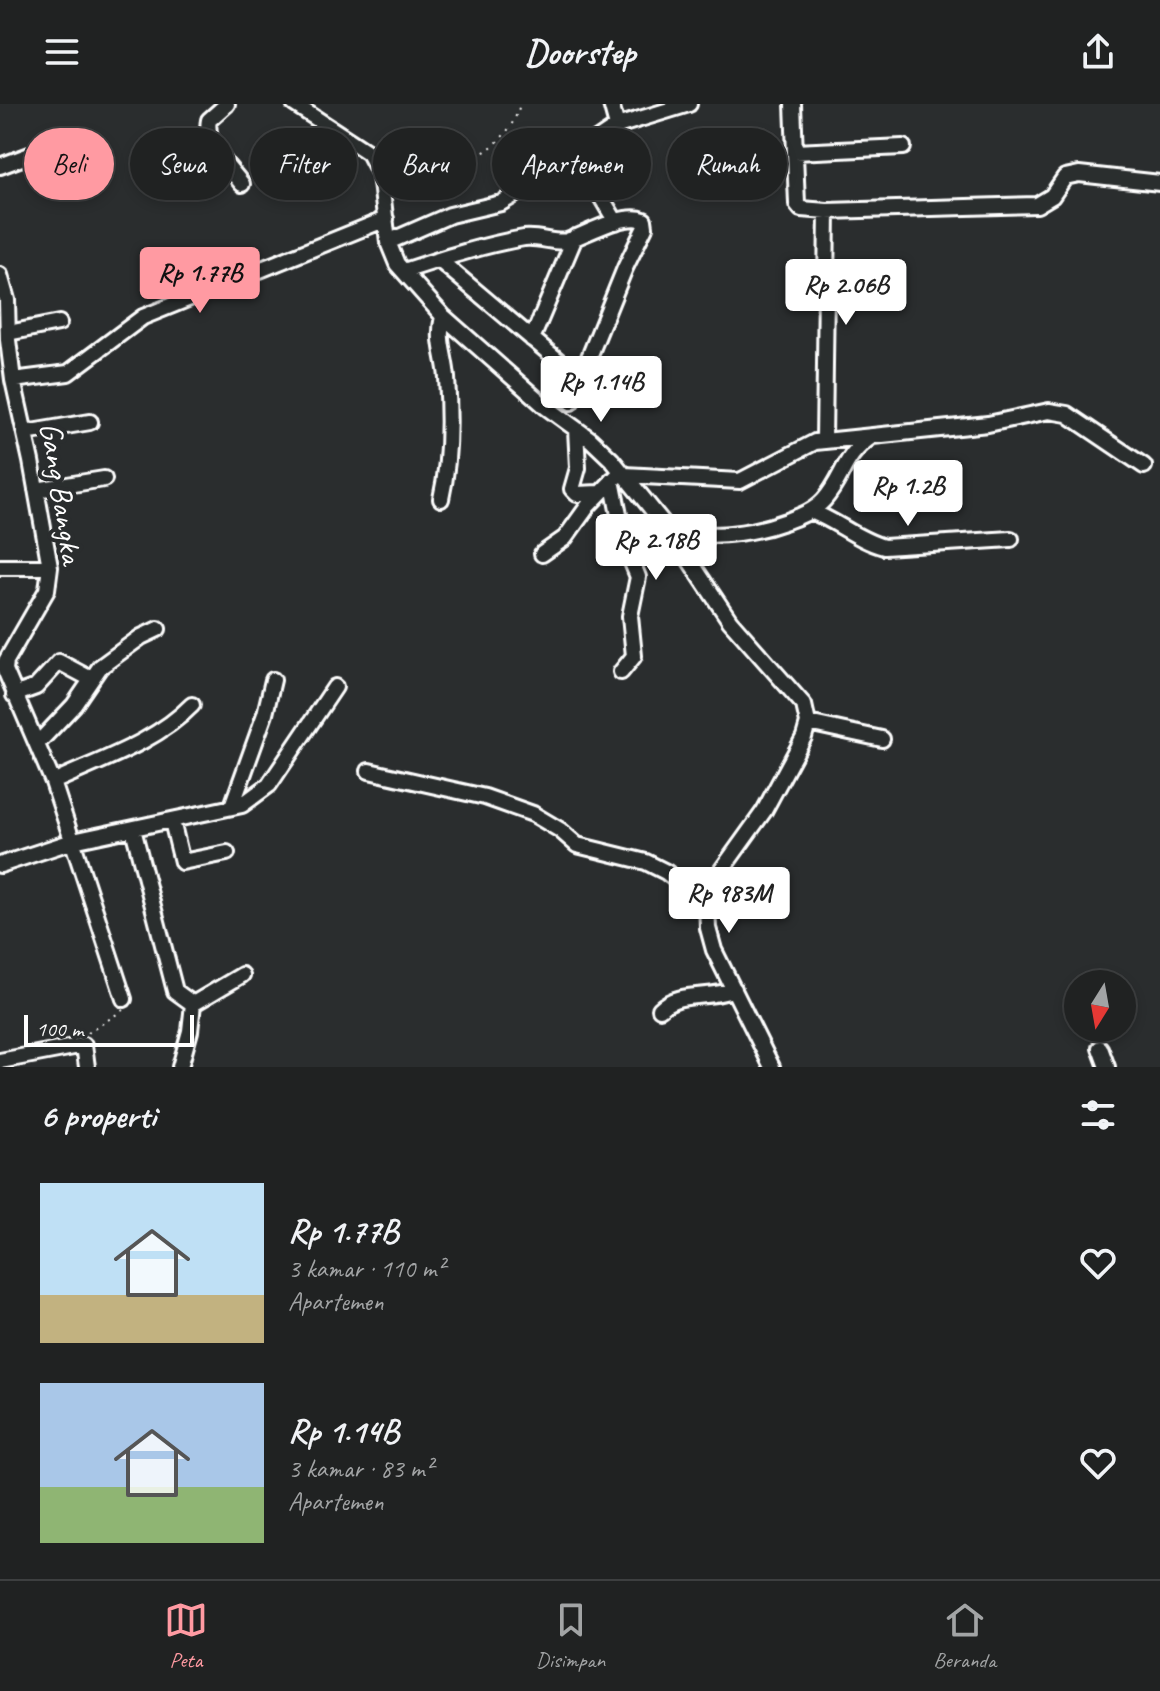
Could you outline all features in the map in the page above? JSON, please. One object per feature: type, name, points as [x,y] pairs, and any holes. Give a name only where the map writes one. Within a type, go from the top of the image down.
[{"type":"street","points":[[227,104],[209,120],[208,133],[217,152],[242,184]]},
{"type":"street","points":[[294,104],[364,148],[373,160]]},
{"type":"street","points":[[611,104],[617,126]]},
{"type":"street","points":[[614,128],[689,104]]},
{"type":"street","points":[[793,104],[797,204],[801,209],[827,211],[1037,205],[1046,202],[1062,178],[1068,176],[1121,177],[1160,183]]},
{"type":"street","points":[[795,152],[903,147]]},
{"type":"street","points":[[0,166],[24,157]]},
{"type":"street","points":[[384,200],[388,242],[397,264],[443,316],[546,407],[601,449],[619,475],[672,534],[730,621],[804,705],[808,723],[804,737],[743,843],[718,875],[707,904],[711,940],[772,1067]]},
{"type":"street","points":[[388,242],[450,215],[506,200]]},
{"type":"street","points":[[603,200],[616,222]]},
{"type":"street","points":[[824,441],[827,211]]},
{"type":"street","points":[[404,271],[503,242],[540,237],[564,242],[616,222],[640,218],[646,223],[571,402]]},
{"type":"street","points":[[13,380],[68,373],[143,317],[386,219]]},
{"type":"street","points":[[532,339],[575,237]]},
{"type":"street","points":[[439,260],[580,379]]},
{"type":"street","name":"Gang Bangka","points":[[0,275],[7,300],[5,338],[50,567],[47,590],[2,670],[38,743],[53,782],[124,999]]},
{"type":"street","points":[[441,499],[449,454],[447,380],[439,333],[443,316]]},
{"type":"street","points":[[5,338],[59,323]]},
{"type":"street","points":[[542,554],[565,538],[599,493],[619,475],[740,481],[815,442],[988,424],[1049,411],[1067,414],[1144,466]]},
{"type":"street","points":[[25,433],[90,422]]},
{"type":"street","points":[[576,429],[578,468],[572,489],[577,494],[599,493]]},
{"type":"street","points":[[672,534],[735,535],[765,529],[810,511],[828,495],[845,462],[859,445],[872,437]]},
{"type":"street","points":[[619,475],[625,545],[638,577],[630,616],[634,656],[621,672]]},
{"type":"street","points":[[36,490],[104,479]]},
{"type":"street","points":[[810,511],[829,517],[874,545],[884,547],[1011,539]]},
{"type":"street","points":[[0,567],[50,567]]},
{"type":"street","points":[[38,743],[74,705],[100,667],[141,637],[158,629]]},
{"type":"street","points":[[14,695],[36,687],[59,662],[91,679]]},
{"type":"street","points":[[232,806],[265,714],[273,680]]},
{"type":"street","points":[[0,865],[73,841],[242,805],[269,785],[335,687]]},
{"type":"street","points":[[53,782],[156,734],[179,719],[192,705]]},
{"type":"street","points":[[808,723],[882,739]]},
{"type":"street","points":[[369,771],[485,797],[533,814],[560,830],[577,845],[646,862],[666,872],[707,904]]},
{"type":"street","points":[[172,821],[183,863],[227,853]]},
{"type":"street","points":[[133,829],[175,991],[193,1004]]},
{"type":"street","points":[[193,1004],[242,975]]},
{"type":"street","points":[[660,1009],[675,998],[710,997],[734,989]]},
{"type":"street","points":[[180,1067],[190,1031],[193,1004]]},
{"type":"street","points":[[0,1061],[24,1063],[84,1045],[87,1067]]},
{"type":"street","points":[[1100,1048],[1107,1067]]},
{"type":"path","points":[[476,155],[505,135],[520,104]]},
{"type":"path","points":[[84,1045],[88,1033],[121,1013],[124,999]]}]
